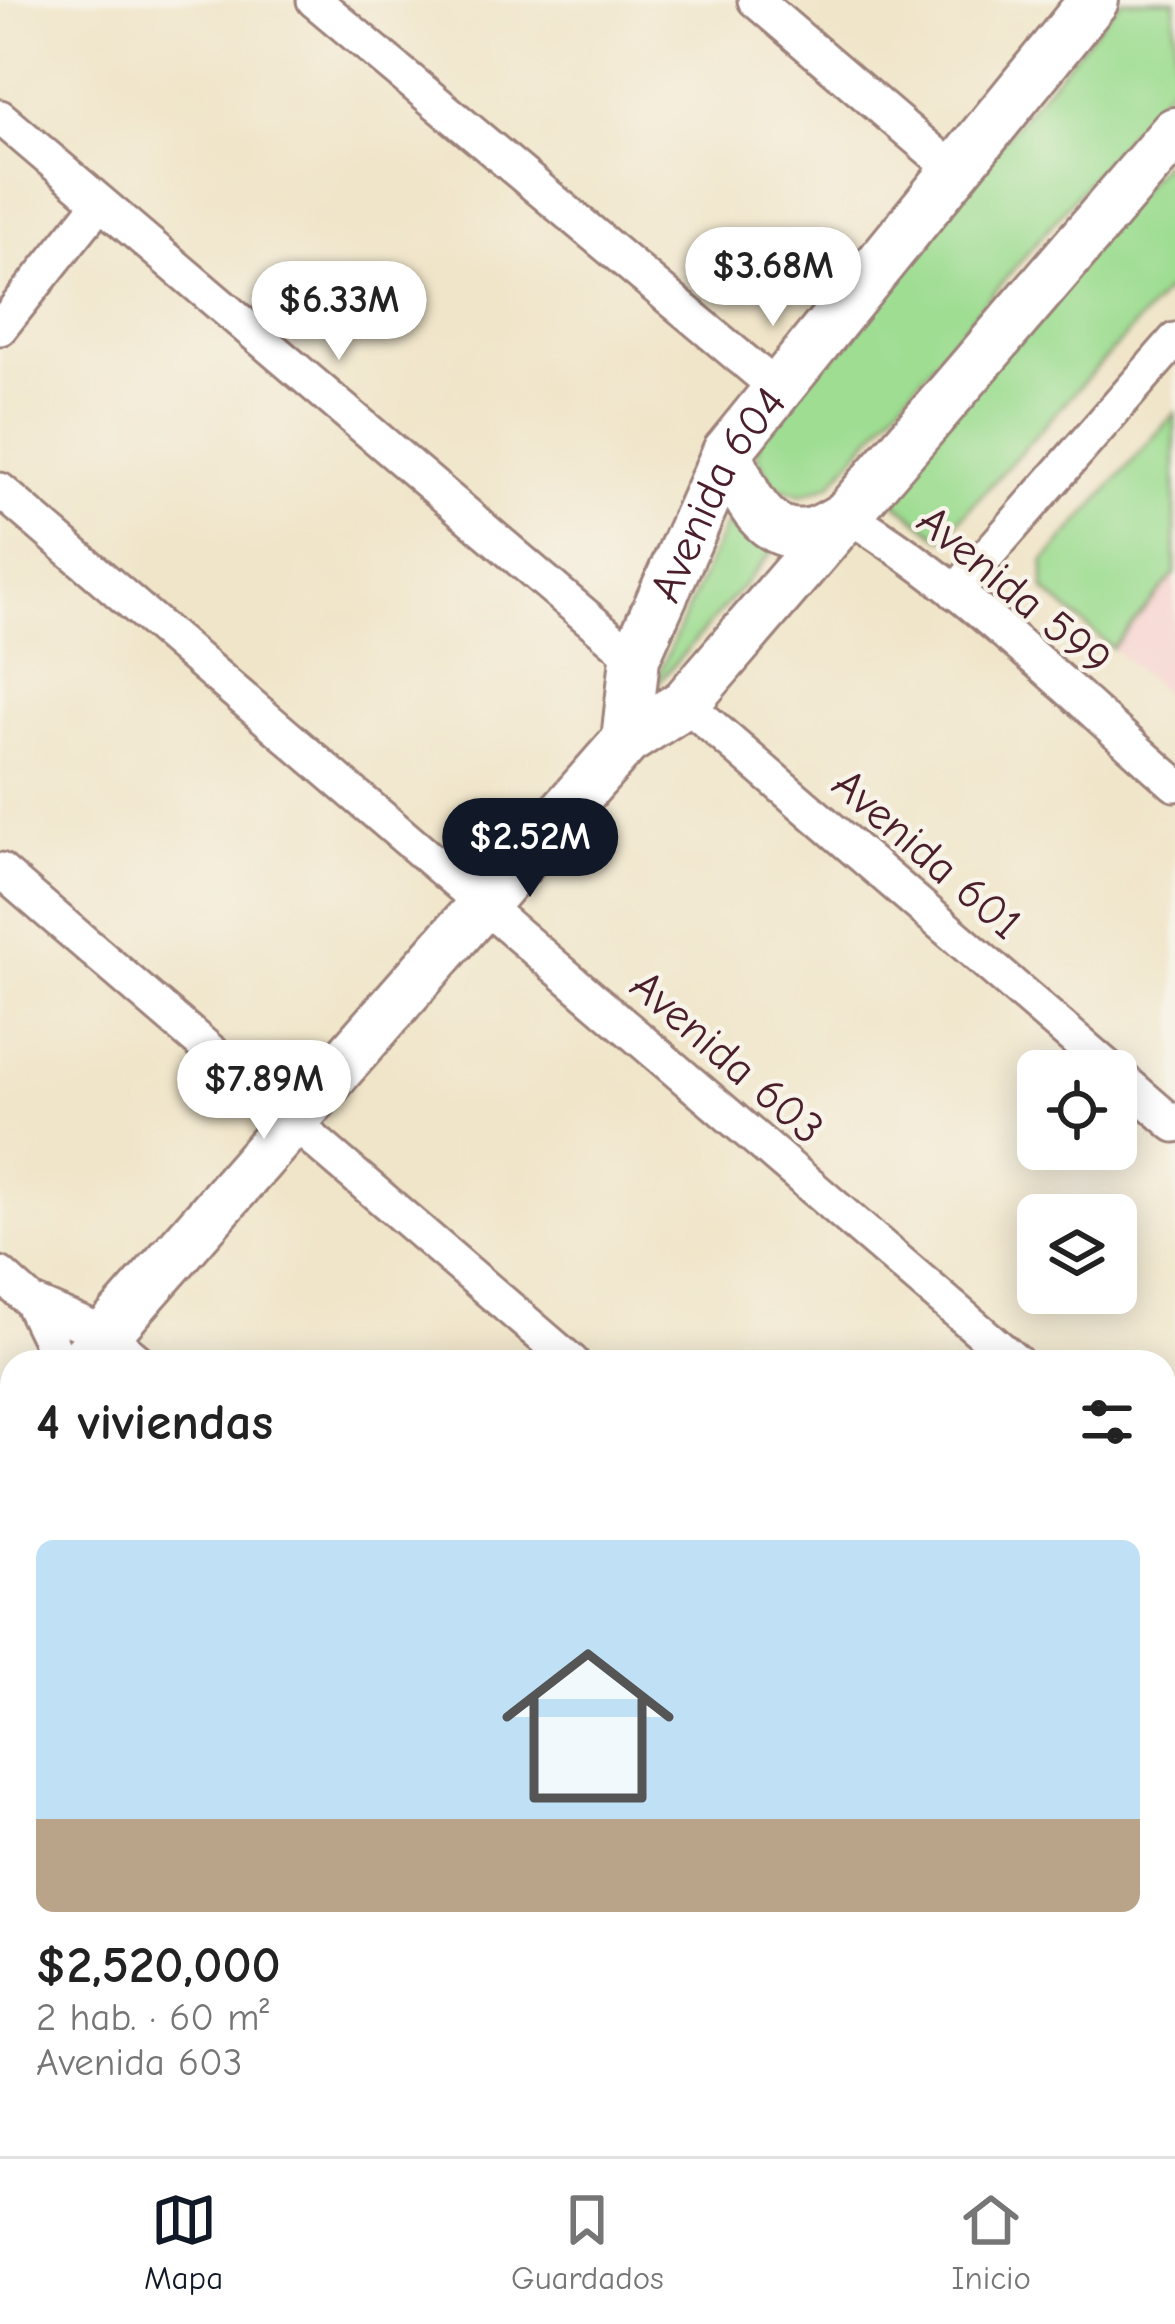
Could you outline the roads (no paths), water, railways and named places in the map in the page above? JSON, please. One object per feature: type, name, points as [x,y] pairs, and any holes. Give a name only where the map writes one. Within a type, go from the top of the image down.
[{"type":"street","points":[[314,0],[778,389]]},
{"type":"street","points":[[755,0],[955,171]]},
{"type":"street","name":"Avenida 604","points":[[626,740],[635,658],[727,452],[1094,0]]},
{"type":"street","points":[[0,117],[635,658]]},
{"type":"street","name":"Avenida 604","points":[[111,1350],[291,1120],[626,740],[685,703],[1175,132]]},
{"type":"street","points":[[0,328],[99,204]]},
{"type":"street","points":[[955,592],[1175,340]]},
{"type":"street","points":[[727,452],[748,502],[766,522],[811,533],[847,515]]},
{"type":"street","name":"Avenida 603","points":[[0,490],[1002,1350]]},
{"type":"street","name":"Avenida 599","points":[[847,515],[895,544],[955,592],[1175,784]]},
{"type":"street","name":"Avenida 601","points":[[685,703],[1087,1050]]},
{"type":"street","points":[[0,870],[558,1350]]},
{"type":"street","name":"Avenida 601","points":[[1137,1093],[1175,1125]]},
{"type":"street","points":[[0,1274],[31,1302],[104,1350]]},
{"type":"street","points":[[31,1302],[53,1350]]}]
